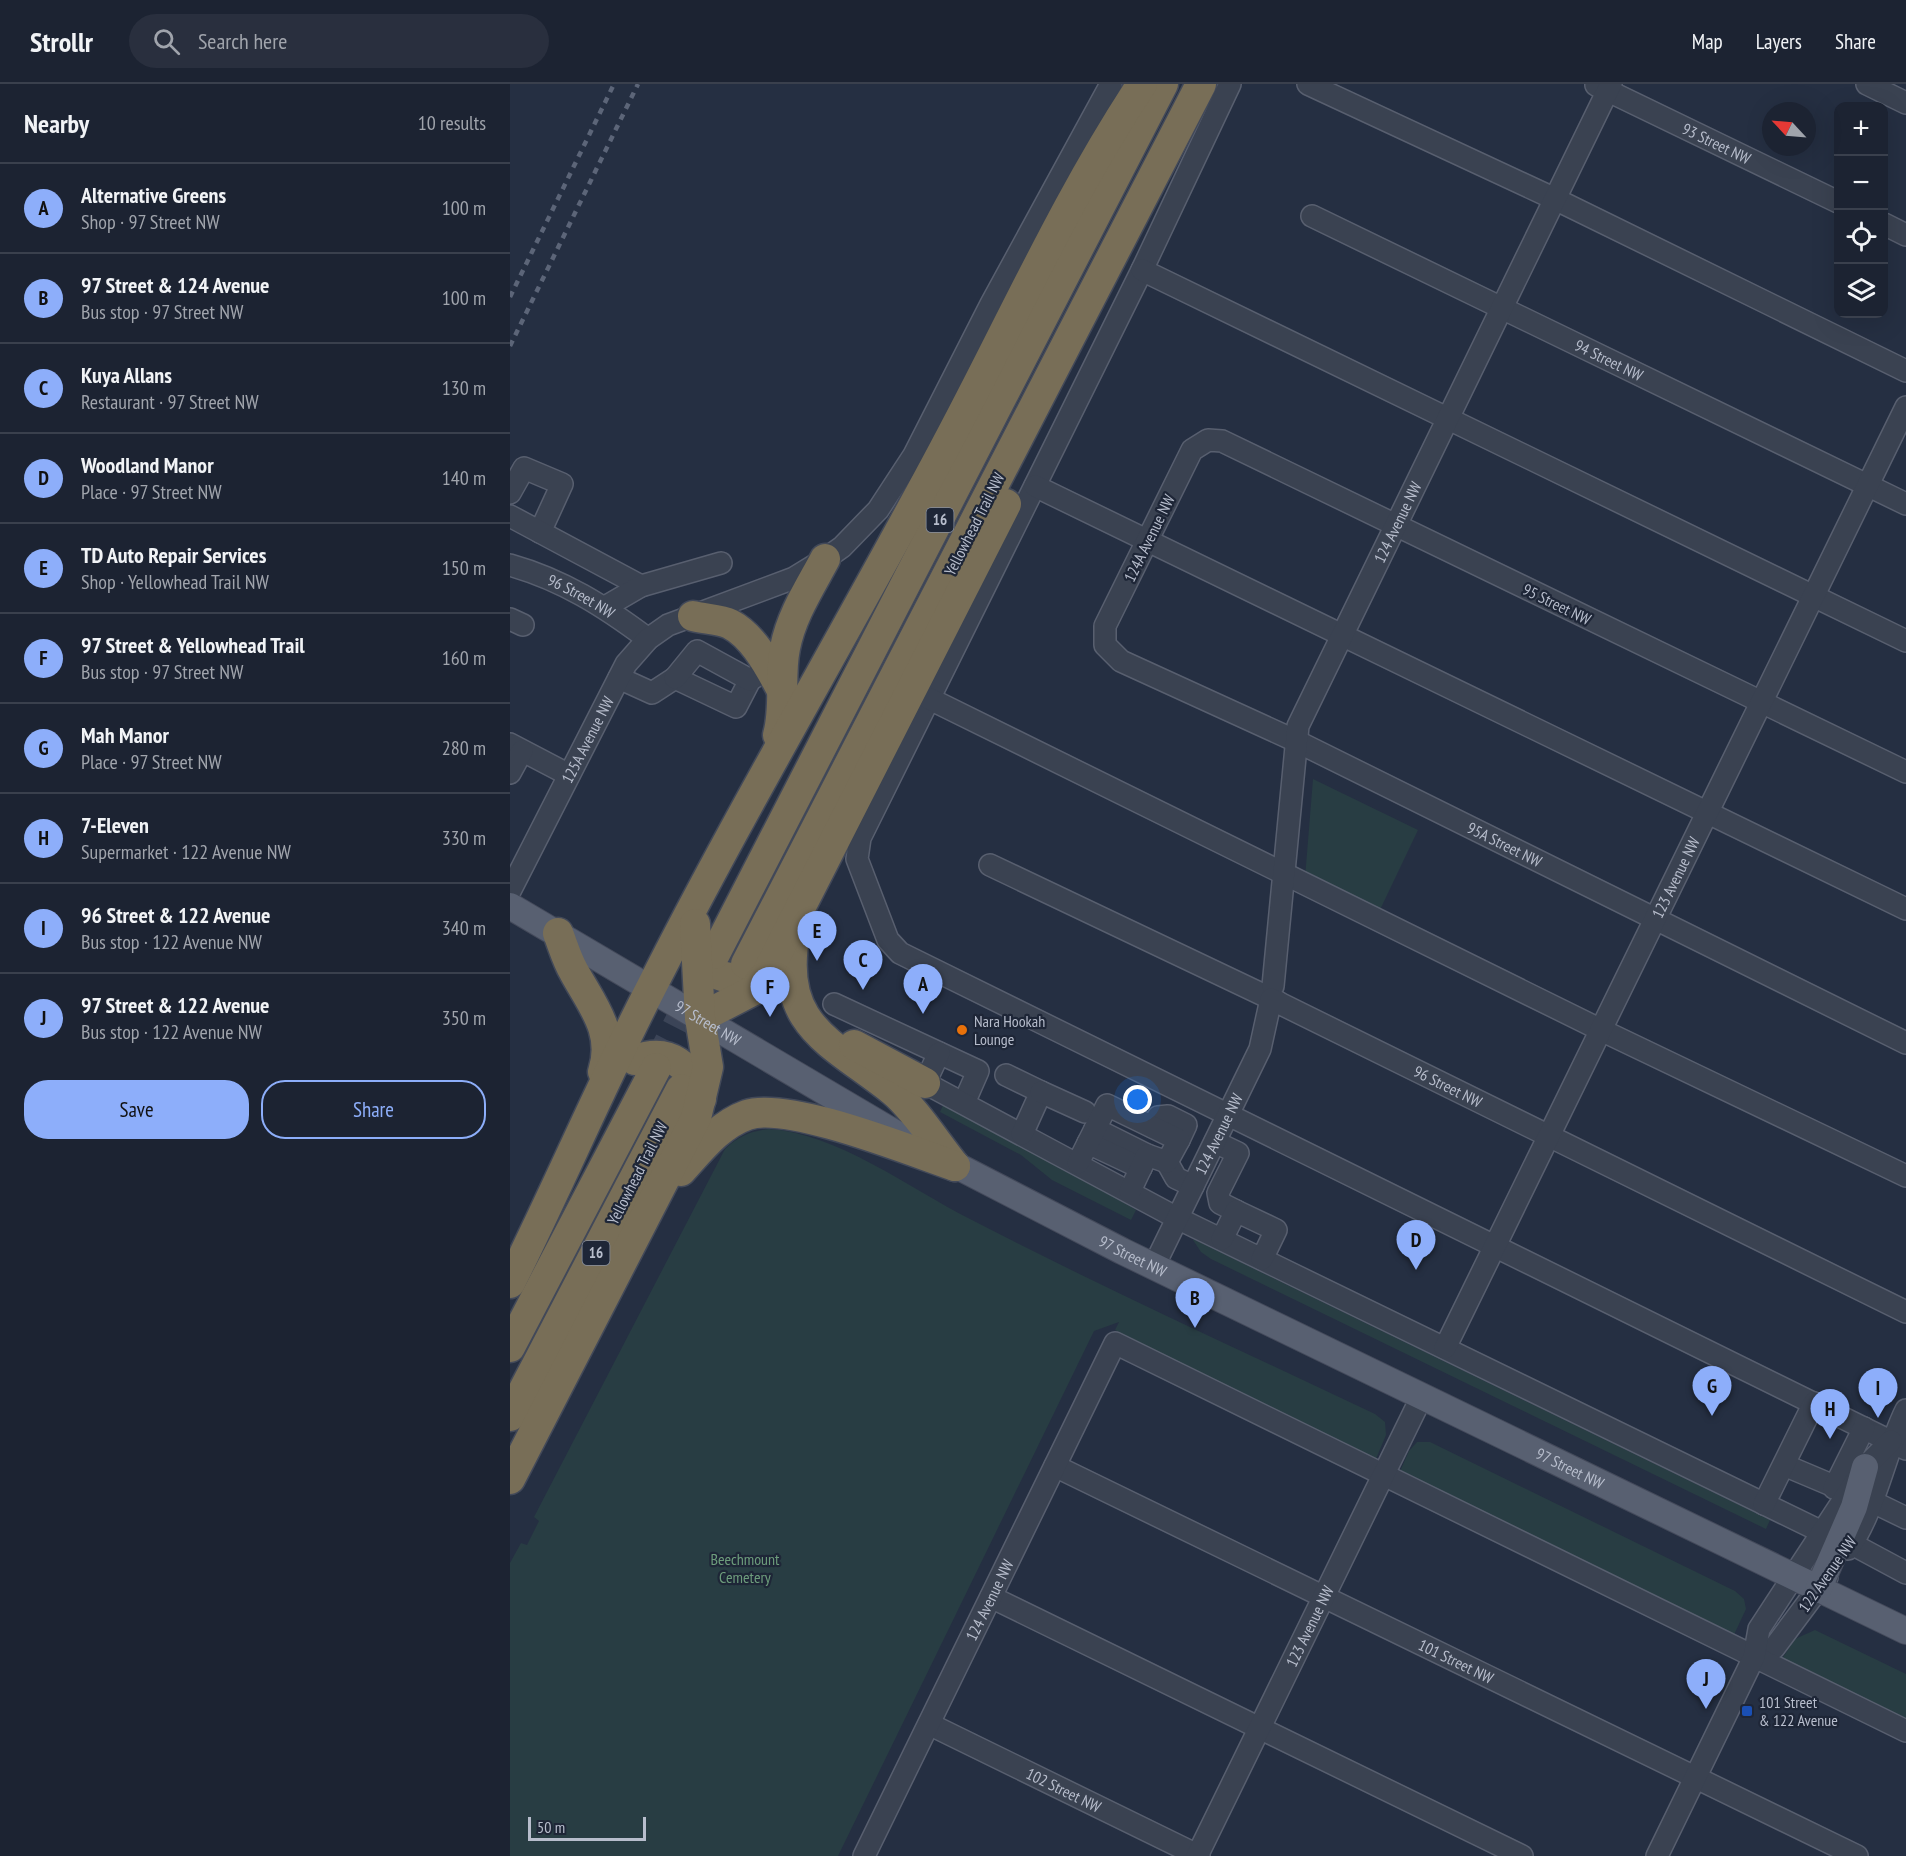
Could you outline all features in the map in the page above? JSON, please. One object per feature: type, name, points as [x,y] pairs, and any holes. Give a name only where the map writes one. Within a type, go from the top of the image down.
[{"type":"highway","points":[[513,1270],[590,1109],[699,897],[940,457],[994,349],[1114,126],[1142,84]]},
{"type":"highway","name":"Yellowhead Trail NW","points":[[706,953],[1163,84]]},
{"type":"highway","name":"Yellowhead Trail NW","points":[[746,964],[1201,84]]},
{"type":"highway","points":[[700,1018],[756,989],[775,957],[968,583],[1078,356],[1143,198]]},
{"type":"highway","points":[[770,766],[784,716],[785,646],[798,611],[825,559]]},
{"type":"highway","points":[[693,616],[730,624],[747,638],[760,674],[784,694]]},
{"type":"highway","points":[[691,1094],[708,1067],[700,1018],[706,953],[694,933],[699,897]]},
{"type":"highway","points":[[800,906],[792,947],[792,987],[808,1023],[820,1035],[895,1093],[955,1166]]},
{"type":"highway","points":[[558,933],[574,972],[604,1023],[606,1052],[604,1067],[590,1109]]},
{"type":"highway","points":[[706,953],[702,963],[713,971],[732,979],[743,978],[757,972],[775,957]]},
{"type":"highway","points":[[820,1035],[847,1042],[926,1083]]},
{"type":"highway","points":[[510,1479],[659,1195],[696,1118],[691,1094],[692,1074],[683,1064],[666,1057],[645,1056],[631,1061],[606,1077]]},
{"type":"highway","name":"Yellowhead Trail NW","points":[[510,1347],[656,1068]]},
{"type":"highway","name":"Yellowhead Trail NW","points":[[510,1416],[691,1094]]},
{"type":"highway","points":[[659,1195],[717,1132],[750,1114],[765,1112],[801,1115],[955,1166]]},
{"type":"main road","name":"97 Street NW","points":[[510,906],[860,1114],[955,1166],[1154,1266],[1792,1578],[1906,1631]]},
{"type":"main road","points":[[1818,1590],[1854,1507],[1865,1467]]},
{"type":"street","points":[[693,616],[794,578],[842,547],[878,510],[915,455],[991,304],[1111,84]]},
{"type":"street","points":[[1230,84],[1142,270],[860,838],[857,859],[888,940],[900,954],[1898,1445]]},
{"type":"street","points":[[1308,84],[1555,199],[1906,371]]},
{"type":"street","points":[[1867,84],[1906,103]]},
{"type":"street","name":"124 Avenue NW","points":[[1154,1266],[1260,1049],[1274,995],[1298,726],[1340,635],[1555,199],[1605,86]]},
{"type":"street","name":"93 Street NW","points":[[1605,86],[1834,200]]},
{"type":"street","name":"94 Street NW","points":[[1312,216],[1906,504]]},
{"type":"street","points":[[1888,226],[1906,235]]},
{"type":"street","points":[[1142,270],[1906,641]]},
{"type":"street","name":"123 Avenue NW","points":[[1445,1348],[1906,407]]},
{"type":"street","name":"95 Street NW","points":[[1208,440],[1222,441],[1906,772]]},
{"type":"street","name":"124A Avenue NW","points":[[1105,645],[1105,626],[1192,450],[1208,440]]},
{"type":"street","points":[[510,493],[524,468],[562,484],[540,532]]},
{"type":"street","points":[[1035,486],[1906,909]]},
{"type":"street","points":[[510,516],[641,586]]},
{"type":"street","points":[[604,607],[641,586],[721,563]]},
{"type":"street","name":"96 Street NW","points":[[510,565],[558,581],[604,607],[648,639]]},
{"type":"street","name":"125A Avenue NW","points":[[510,891],[626,664],[648,639],[668,625],[693,616]]},
{"type":"street","name":"95A Street NW","points":[[1105,645],[1121,661],[1296,741],[1906,1042]]},
{"type":"street","points":[[619,678],[652,693],[675,678],[697,651],[760,674],[736,707],[675,678]]},
{"type":"street","points":[[928,698],[1601,1030],[1906,1176]]},
{"type":"street","points":[[510,773],[516,748],[569,775]]},
{"type":"street","name":"96 Street NW","points":[[990,865],[1274,995],[1548,1136],[1906,1312]]},
{"type":"street","points":[[834,1004],[978,1071],[964,1103]]},
{"type":"street","points":[[939,1053],[926,1083],[1177,1218],[1822,1532]]},
{"type":"street","points":[[1006,1075],[1041,1092],[1089,1128],[1152,1161],[1176,1178],[1193,1186]]},
{"type":"street","points":[[1022,1134],[1041,1092]]},
{"type":"street","points":[[1078,1163],[1089,1128],[1107,1105],[1153,1127],[1182,1132]]},
{"type":"street","points":[[1130,1191],[1152,1161],[1182,1132],[1200,1126],[1238,1154],[1218,1193],[1220,1203],[1276,1230],[1262,1259]]},
{"type":"street","points":[[1222,1239],[1236,1211]]},
{"type":"street","name":"124 Avenue NW","points":[[867,1855],[1114,1343],[1383,1475]]},
{"type":"street","name":"123 Avenue NW","points":[[1198,1856],[1422,1396]]},
{"type":"street","points":[[1764,1504],[1814,1403]]},
{"type":"street","name":"122 Avenue NW","points":[[1754,1657],[1774,1648],[1852,1544],[1882,1474],[1898,1445],[1906,1410]]},
{"type":"street","points":[[1784,1465],[1841,1490],[1864,1428]]},
{"type":"street","name":"122 Avenue NW","points":[[1657,1856],[1754,1657],[1759,1629],[1822,1532],[1841,1490],[1865,1467],[1898,1445]]},
{"type":"street","name":"101 Street NW","points":[[1055,1466],[1857,1856]]},
{"type":"street","points":[[1383,1475],[1906,1731]]},
{"type":"street","points":[[1871,1501],[1906,1518]]},
{"type":"street","points":[[1852,1544],[1906,1573]]},
{"type":"street","points":[[991,1597],[1522,1856]]},
{"type":"street","name":"102 Street NW","points":[[929,1724],[1198,1856]]},
{"type":"green space","points":[[1313,779],[1418,830],[1378,914],[1305,878]]},
{"type":"green space","points":[[944,1103],[1037,1149],[1136,1210],[1131,1220],[1052,1180],[1021,1155],[940,1112]]},
{"type":"green space","name":"Beechmount Cemetery","points":[[769,1129],[821,1140],[846,1151],[970,1219],[1070,1270],[1375,1414],[1385,1422],[1386,1435],[1373,1466],[1134,1350],[1130,1338],[1115,1330],[1119,1322],[1094,1331],[838,1856],[510,1856],[510,1563],[521,1543],[527,1545],[539,1521],[534,1517],[725,1149],[745,1135]]},
{"type":"green space","points":[[1193,1240],[1770,1520],[1766,1529],[1211,1259],[1201,1252]]},
{"type":"green space","points":[[1417,1442],[1430,1442],[1735,1591],[1744,1599],[1746,1609],[1732,1639],[1397,1478],[1409,1451]]},
{"type":"green space","points":[[1815,1630],[1906,1674],[1906,1723],[1780,1662],[1795,1639]]},
{"type":"tunnel","points":[[656,1068],[698,986]]},
{"type":"railway","points":[[510,297],[614,84]]},
{"type":"railway","points":[[510,346],[638,84]]},
{"type":"place","name":"TD Auto Repair Services","points":[[817,961]]},
{"type":"place","name":"Kuya Allans","points":[[863,990]]},
{"type":"place","name":"Alternative Greens","points":[[923,1014]]},
{"type":"place","name":"97 Street & Yellowhead Trail","points":[[770,1017]]},
{"type":"place","name":"Nara Hookah Lounge","points":[[962,1030]]},
{"type":"place","name":"Woodland Manor","points":[[1416,1270]]},
{"type":"place","name":"97 Street & 124 Avenue","points":[[1195,1328]]},
{"type":"place","name":"Mah Manor","points":[[1712,1416]]},
{"type":"place","name":"96 Street & 122 Avenue","points":[[1878,1418]]},
{"type":"place","name":"7-Eleven","points":[[1830,1439]]},
{"type":"place","name":"97 Street & 122 Avenue","points":[[1706,1709]]},
{"type":"place","name":"101 Street & 122 Avenue","points":[[1747,1711]]}]
